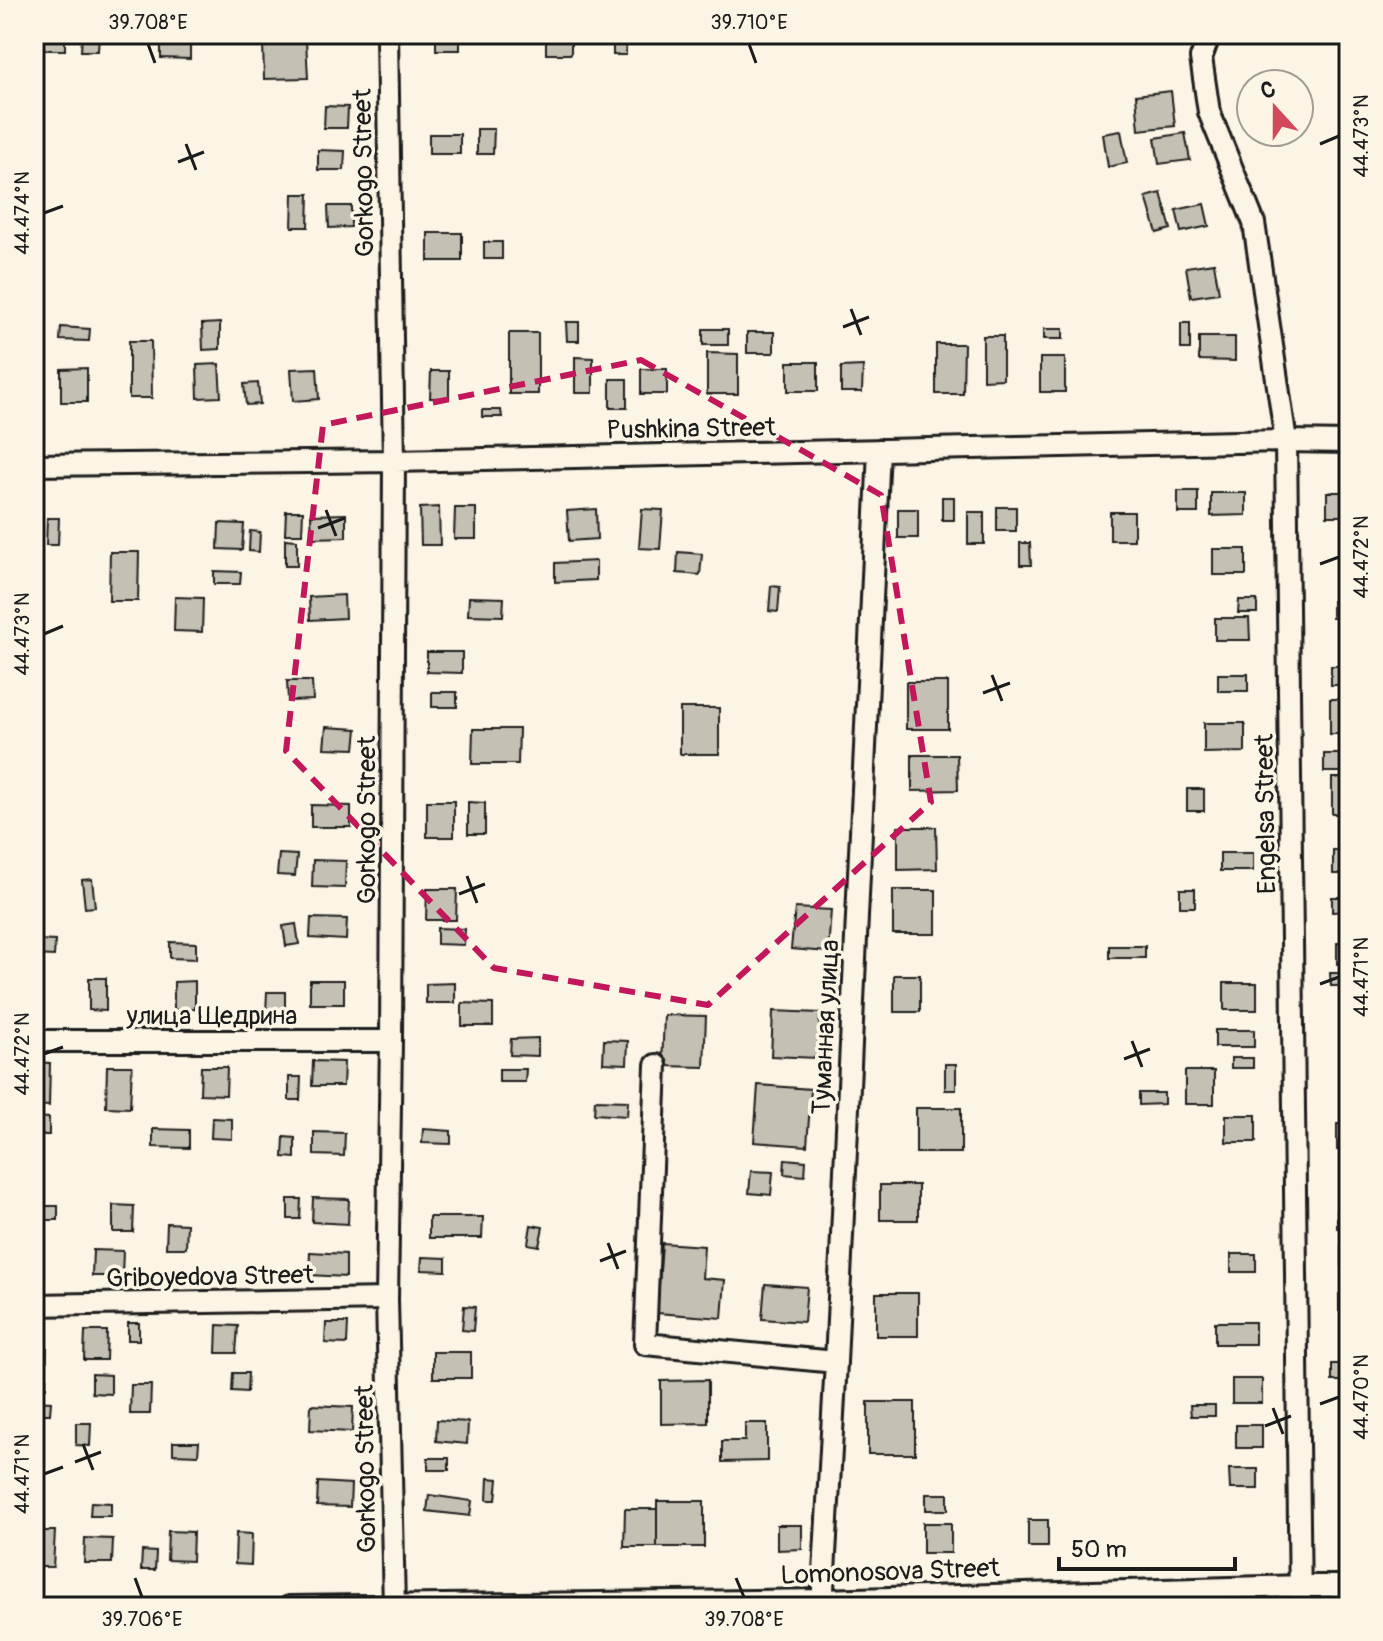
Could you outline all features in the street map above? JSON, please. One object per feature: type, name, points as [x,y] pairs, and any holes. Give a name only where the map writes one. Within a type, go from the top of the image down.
[{"type":"street","name":"Gorkogo Street","points":[[387,34],[394,461],[387,1299],[394,1607]]},
{"type":"street","name":"Engelsa Street","points":[[1210,34],[1201,58],[1209,112],[1254,223],[1286,441],[1300,1607]]},
{"type":"street","name":"Pushkina Street","points":[[34,465],[1349,442]]},
{"type":"street","name":"Туманная улица","points":[[822,1604],[879,450]]},
{"type":"street","name":"улица Щедрина","points":[[34,1041],[391,1041]]},
{"type":"street","points":[[656,1065],[645,1344],[836,1362]]},
{"type":"street","name":"Griboyedova Street","points":[[34,1305],[387,1299]]},
{"type":"street","name":"Lomonosova Street","points":[[289,1607],[822,1604],[1349,1586]]},
{"type":"highlighted area","points":[[641,360],[881,495],[931,802],[708,1005],[494,968],[286,751],[323,425]]},
{"type":"building","points":[[39,34],[65,34],[65,50],[39,50]]},
{"type":"building","points":[[82,34],[99,34],[98,51],[81,51]]},
{"type":"building","points":[[161,34],[190,34],[190,59],[161,58]]},
{"type":"building","points":[[436,34],[460,34],[460,50],[436,50]]},
{"type":"building","points":[[546,34],[571,34],[571,54],[546,54]]},
{"type":"building","points":[[613,34],[626,34],[626,55],[613,55]]},
{"type":"building","points":[[651,34],[673,34],[673,39],[651,39]]},
{"type":"building","points":[[306,40],[308,78],[264,79],[263,42]]},
{"type":"building","points":[[1171,91],[1175,126],[1139,130],[1136,95]]},
{"type":"building","points":[[325,106],[348,107],[347,128],[324,128]]},
{"type":"building","points":[[477,129],[494,129],[493,154],[477,154]]},
{"type":"building","points":[[1121,131],[1127,163],[1108,167],[1103,134]]},
{"type":"building","points":[[1185,133],[1190,160],[1159,164],[1155,138]]},
{"type":"building","points":[[429,134],[460,134],[460,154],[429,154]]},
{"type":"building","points":[[318,150],[345,151],[344,170],[318,170]]},
{"type":"building","points":[[1161,193],[1171,229],[1157,233],[1146,197]]},
{"type":"building","points":[[293,194],[309,194],[308,227],[292,227]]},
{"type":"building","points":[[1204,204],[1209,226],[1181,232],[1176,210]]},
{"type":"building","points":[[328,206],[351,206],[351,227],[329,228]]},
{"type":"building","points":[[428,233],[462,233],[462,261],[428,261]]},
{"type":"building","points":[[484,242],[502,242],[502,259],[484,259]]},
{"type":"building","points":[[1214,263],[1219,293],[1191,297],[1186,267]]},
{"type":"building","points":[[566,322],[579,322],[579,341],[567,341]]},
{"type":"building","points":[[220,323],[220,349],[203,350],[202,324]]},
{"type":"building","points":[[1181,323],[1190,323],[1190,349],[1181,349]]},
{"type":"building","points":[[61,327],[90,329],[89,341],[60,340]]},
{"type":"building","points":[[703,329],[728,329],[728,345],[703,345]]},
{"type":"building","points":[[1044,329],[1063,329],[1063,339],[1044,339]]},
{"type":"building","points":[[747,332],[774,332],[774,353],[747,353]]},
{"type":"building","points":[[509,333],[538,333],[538,394],[509,394]]},
{"type":"building","points":[[983,336],[1003,336],[1003,379],[983,380]]},
{"type":"building","points":[[1199,337],[1235,337],[1235,361],[1199,360]]},
{"type":"building","points":[[129,341],[151,341],[152,398],[129,398]]},
{"type":"building","points":[[936,344],[964,344],[963,394],[936,394]]},
{"type":"building","points":[[707,353],[738,354],[738,394],[707,394]]},
{"type":"building","points":[[575,357],[593,358],[593,393],[575,393]]},
{"type":"building","points":[[1040,358],[1065,358],[1065,392],[1040,392]]},
{"type":"building","points":[[788,362],[818,362],[818,391],[788,391]]},
{"type":"building","points":[[219,364],[221,397],[198,398],[197,365]]},
{"type":"building","points":[[863,366],[862,392],[841,392],[841,367]]},
{"type":"building","points":[[87,368],[87,402],[61,402],[61,369]]},
{"type":"building","points":[[317,368],[319,399],[293,401],[291,369]]},
{"type":"building","points":[[641,369],[667,369],[667,394],[641,394]]},
{"type":"building","points":[[431,371],[449,371],[449,398],[430,398]]},
{"type":"building","points":[[610,379],[627,379],[627,408],[610,408]]},
{"type":"building","points":[[258,383],[260,404],[246,405],[244,384]]},
{"type":"building","points":[[482,410],[501,410],[502,417],[482,417]]},
{"type":"building","points":[[1178,491],[1198,491],[1198,513],[1178,513]]},
{"type":"building","points":[[1327,492],[1349,492],[1349,516],[1327,516]]},
{"type":"building","points":[[1211,493],[1246,493],[1246,515],[1211,516]]},
{"type":"building","points":[[942,497],[954,497],[954,520],[942,520]]},
{"type":"building","points":[[439,507],[440,545],[421,545],[420,508]]},
{"type":"building","points":[[997,507],[1016,507],[1016,531],[997,531]]},
{"type":"building","points":[[455,508],[476,508],[476,539],[454,539]]},
{"type":"building","points":[[596,509],[597,539],[569,541],[567,511]]},
{"type":"building","points":[[642,509],[663,510],[660,549],[639,548]]},
{"type":"building","points":[[898,509],[918,509],[918,538],[898,538]]},
{"type":"building","points":[[286,511],[303,511],[302,534],[285,534]]},
{"type":"building","points":[[968,512],[984,512],[984,544],[968,544]]},
{"type":"building","points":[[1110,512],[1134,512],[1134,540],[1110,540]]},
{"type":"building","points":[[346,514],[346,537],[312,538],[311,515]]},
{"type":"building","points":[[47,518],[59,518],[58,545],[46,545]]},
{"type":"building","points":[[219,523],[244,524],[242,550],[218,549]]},
{"type":"building","points":[[250,531],[260,532],[259,552],[249,551]]},
{"type":"building","points":[[285,539],[297,540],[297,566],[285,566]]},
{"type":"building","points":[[1020,543],[1030,543],[1031,565],[1020,565]]},
{"type":"building","points":[[1213,549],[1246,549],[1246,575],[1213,575]]},
{"type":"building","points":[[110,552],[139,552],[138,601],[109,601]]},
{"type":"building","points":[[678,552],[702,554],[700,575],[677,573]]},
{"type":"building","points":[[596,561],[596,580],[555,582],[555,563]]},
{"type":"building","points":[[214,571],[241,572],[240,584],[214,584]]},
{"type":"building","points":[[771,586],[780,587],[778,612],[769,611]]},
{"type":"building","points":[[344,595],[345,618],[310,620],[309,597]]},
{"type":"building","points":[[175,597],[203,598],[202,632],[174,631]]},
{"type":"building","points":[[469,597],[504,598],[503,616],[468,615]]},
{"type":"building","points":[[1239,600],[1257,600],[1257,613],[1238,613]]},
{"type":"building","points":[[1349,600],[1349,618],[1332,618],[1332,601]]},
{"type":"building","points":[[1215,618],[1249,618],[1250,640],[1215,640]]},
{"type":"building","points":[[427,652],[462,652],[462,673],[427,672]]},
{"type":"building","points":[[1331,666],[1349,666],[1349,685],[1331,685]]},
{"type":"building","points":[[1218,674],[1248,674],[1248,691],[1218,691]]},
{"type":"building","points":[[287,681],[312,681],[313,700],[288,701]]},
{"type":"building","points":[[906,682],[948,682],[948,729],[906,729]]},
{"type":"building","points":[[432,692],[457,692],[457,707],[432,707]]},
{"type":"building","points":[[1330,699],[1349,699],[1349,734],[1330,734]]},
{"type":"building","points":[[680,708],[719,708],[719,754],[680,754]]},
{"type":"building","points":[[1204,723],[1245,723],[1245,752],[1204,753]]},
{"type":"building","points":[[326,727],[357,729],[355,749],[324,748]]},
{"type":"building","points":[[473,729],[519,729],[518,764],[472,764]]},
{"type":"building","points":[[1324,754],[1349,754],[1349,772],[1324,772]]},
{"type":"building","points":[[912,755],[957,755],[958,790],[912,791]]},
{"type":"building","points":[[1332,778],[1349,778],[1349,814],[1332,814]]},
{"type":"building","points":[[1187,789],[1204,789],[1204,811],[1187,811]]},
{"type":"building","points":[[427,801],[454,801],[454,837],[427,837]]},
{"type":"building","points":[[468,802],[485,803],[485,834],[468,834]]},
{"type":"building","points":[[311,805],[351,806],[351,827],[311,827]]},
{"type":"building","points":[[898,827],[936,827],[937,869],[898,870]]},
{"type":"building","points":[[1333,850],[1349,850],[1349,874],[1333,874]]},
{"type":"building","points":[[1220,853],[1253,853],[1253,871],[1220,871]]},
{"type":"building","points":[[279,854],[297,855],[295,876],[277,875]]},
{"type":"building","points":[[313,860],[346,861],[345,888],[312,887]]},
{"type":"building","points":[[92,879],[95,907],[85,908],[82,880]]},
{"type":"building","points":[[427,889],[457,889],[456,920],[426,920]]},
{"type":"building","points":[[1180,889],[1195,889],[1195,907],[1180,907]]},
{"type":"building","points":[[893,890],[936,890],[936,934],[893,934]]},
{"type":"building","points":[[1332,897],[1349,897],[1349,911],[1332,912]]},
{"type":"building","points":[[795,908],[831,910],[828,952],[791,949]]},
{"type":"building","points":[[311,918],[347,919],[346,940],[310,938]]},
{"type":"building","points":[[296,924],[299,944],[286,946],[283,926]]},
{"type":"building","points":[[437,928],[465,929],[464,945],[437,944]]},
{"type":"building","points":[[34,940],[55,941],[54,956],[34,955]]},
{"type":"building","points":[[170,942],[196,943],[196,959],[170,958]]},
{"type":"building","points":[[1337,943],[1349,943],[1349,964],[1337,964]]},
{"type":"building","points":[[1109,946],[1145,946],[1145,958],[1109,958]]},
{"type":"building","points":[[1330,973],[1349,973],[1349,986],[1331,986]]},
{"type":"building","points":[[894,975],[920,975],[920,1012],[894,1012]]},
{"type":"building","points":[[89,978],[106,978],[106,1011],[89,1010]]},
{"type":"building","points":[[310,980],[344,980],[344,1004],[310,1004]]},
{"type":"building","points":[[195,981],[195,1009],[174,1010],[174,982]]},
{"type":"building","points":[[34,983],[38,983],[37,1012],[34,1011]]},
{"type":"building","points":[[455,983],[455,1003],[426,1003],[426,984]]},
{"type":"building","points":[[1224,983],[1257,983],[1257,1010],[1224,1010]]},
{"type":"building","points":[[267,992],[285,992],[285,1013],[266,1012]]},
{"type":"building","points":[[462,1003],[493,1004],[493,1026],[462,1026]]},
{"type":"building","points":[[773,1011],[820,1013],[818,1058],[771,1056]]},
{"type":"building","points":[[664,1015],[706,1016],[704,1067],[662,1066]]},
{"type":"building","points":[[1215,1030],[1254,1030],[1254,1047],[1215,1047]]},
{"type":"building","points":[[538,1038],[538,1056],[510,1055],[511,1039]]},
{"type":"building","points":[[604,1040],[628,1041],[627,1064],[603,1063]]},
{"type":"building","points":[[1340,1041],[1349,1041],[1349,1064],[1340,1064]]},
{"type":"building","points":[[1231,1058],[1253,1058],[1253,1068],[1231,1068]]},
{"type":"building","points":[[313,1061],[344,1062],[343,1086],[312,1086]]},
{"type":"building","points":[[34,1062],[50,1063],[49,1106],[34,1105]]},
{"type":"building","points":[[945,1064],[956,1064],[956,1090],[945,1090]]},
{"type":"building","points":[[107,1066],[132,1066],[130,1108],[106,1107]]},
{"type":"building","points":[[201,1067],[227,1067],[226,1095],[200,1094]]},
{"type":"building","points":[[499,1069],[526,1069],[525,1082],[499,1082]]},
{"type":"building","points":[[1185,1071],[1214,1071],[1214,1104],[1185,1104]]},
{"type":"building","points":[[289,1077],[301,1077],[300,1100],[289,1100]]},
{"type":"building","points":[[758,1085],[811,1089],[807,1146],[754,1142]]},
{"type":"building","points":[[1139,1093],[1164,1093],[1164,1104],[1139,1105]]},
{"type":"building","points":[[595,1100],[628,1101],[627,1116],[594,1114]]},
{"type":"building","points":[[916,1108],[961,1108],[961,1153],[916,1153]]},
{"type":"building","points":[[1226,1115],[1256,1115],[1256,1142],[1226,1142]]},
{"type":"building","points":[[34,1117],[49,1118],[49,1135],[34,1135]]},
{"type":"building","points":[[212,1118],[232,1119],[232,1139],[211,1138]]},
{"type":"building","points":[[1337,1124],[1349,1124],[1349,1150],[1337,1150]]},
{"type":"building","points":[[153,1129],[189,1130],[189,1148],[153,1147]]},
{"type":"building","points":[[423,1129],[451,1131],[451,1144],[422,1143]]},
{"type":"building","points":[[314,1132],[345,1133],[344,1156],[314,1155]]},
{"type":"building","points":[[284,1137],[295,1138],[295,1158],[283,1157]]},
{"type":"building","points":[[785,1159],[806,1161],[805,1176],[784,1174]]},
{"type":"building","points":[[751,1171],[773,1172],[771,1195],[749,1193]]},
{"type":"building","points":[[880,1185],[918,1185],[918,1220],[880,1220]]},
{"type":"building","points":[[313,1198],[349,1199],[348,1224],[312,1222]]},
{"type":"building","points":[[288,1199],[301,1199],[300,1219],[288,1219]]},
{"type":"building","points":[[113,1205],[134,1206],[133,1232],[113,1232]]},
{"type":"building","points":[[37,1206],[58,1206],[58,1220],[36,1220]]},
{"type":"building","points":[[1337,1206],[1349,1206],[1349,1228],[1337,1228]]},
{"type":"building","points":[[429,1217],[483,1217],[482,1238],[429,1238]]},
{"type":"building","points":[[167,1223],[187,1224],[186,1248],[166,1248]]},
{"type":"building","points":[[531,1225],[543,1227],[539,1246],[528,1244]]},
{"type":"building","points":[[662,1243],[704,1246],[702,1278],[725,1280],[722,1318],[657,1313]]},
{"type":"building","points":[[1341,1246],[1349,1246],[1349,1266],[1341,1266]]},
{"type":"building","points":[[93,1250],[123,1251],[122,1276],[92,1276]]},
{"type":"building","points":[[310,1252],[346,1254],[346,1277],[309,1275]]},
{"type":"building","points":[[1231,1254],[1256,1254],[1256,1272],[1231,1272]]},
{"type":"building","points":[[422,1257],[446,1258],[446,1271],[421,1270]]},
{"type":"building","points":[[765,1284],[807,1287],[804,1322],[762,1319]]},
{"type":"building","points":[[876,1293],[918,1293],[918,1336],[876,1336]]},
{"type":"building","points":[[1339,1294],[1349,1294],[1349,1311],[1339,1311]]},
{"type":"building","points":[[464,1306],[475,1307],[473,1331],[462,1330]]},
{"type":"building","points":[[1215,1322],[1255,1322],[1255,1344],[1215,1344]]},
{"type":"building","points":[[128,1323],[139,1323],[139,1340],[128,1340]]},
{"type":"building","points":[[326,1323],[348,1323],[347,1344],[325,1343]]},
{"type":"building","points":[[217,1325],[238,1326],[236,1353],[216,1353]]},
{"type":"building","points":[[85,1331],[107,1331],[106,1360],[84,1360]]},
{"type":"building","points":[[34,1348],[47,1348],[46,1388],[34,1388]]},
{"type":"building","points":[[433,1352],[471,1352],[471,1378],[433,1378]]},
{"type":"building","points":[[1332,1364],[1349,1364],[1349,1381],[1332,1381]]},
{"type":"building","points":[[233,1373],[248,1373],[247,1392],[232,1391]]},
{"type":"building","points":[[92,1374],[111,1375],[111,1394],[92,1393]]},
{"type":"building","points":[[1232,1379],[1262,1379],[1262,1403],[1232,1403]]},
{"type":"building","points":[[708,1380],[708,1423],[661,1424],[661,1381]]},
{"type":"building","points":[[131,1385],[151,1385],[150,1414],[130,1414]]},
{"type":"building","points":[[34,1401],[51,1402],[50,1414],[34,1414]]},
{"type":"building","points":[[868,1402],[915,1402],[915,1454],[868,1454]]},
{"type":"building","points":[[311,1405],[353,1407],[352,1432],[310,1430]]},
{"type":"building","points":[[1190,1405],[1215,1405],[1215,1416],[1191,1416]]},
{"type":"building","points":[[437,1420],[468,1422],[467,1444],[436,1441]]},
{"type":"building","points":[[76,1423],[91,1423],[90,1446],[76,1445]]},
{"type":"building","points":[[745,1423],[767,1423],[767,1461],[722,1462],[722,1441],[745,1441]]},
{"type":"building","points":[[1236,1425],[1262,1425],[1262,1448],[1236,1448]]},
{"type":"building","points":[[173,1442],[199,1442],[198,1455],[173,1454]]},
{"type":"building","points":[[428,1458],[449,1458],[449,1470],[428,1470]]},
{"type":"building","points":[[1229,1469],[1258,1469],[1258,1489],[1230,1489]]},
{"type":"building","points":[[488,1478],[498,1479],[496,1500],[487,1500]]},
{"type":"building","points":[[318,1482],[351,1484],[350,1507],[317,1506]]},
{"type":"building","points":[[926,1494],[948,1494],[948,1510],[926,1510]]},
{"type":"building","points":[[429,1495],[472,1501],[470,1516],[427,1511]]},
{"type":"building","points":[[657,1501],[704,1501],[704,1547],[657,1547]]},
{"type":"building","points":[[91,1502],[111,1503],[111,1516],[90,1516]]},
{"type":"building","points":[[625,1509],[657,1509],[657,1547],[624,1547]]},
{"type":"building","points":[[1345,1515],[1349,1515],[1349,1546],[1345,1546]]},
{"type":"building","points":[[1028,1520],[1048,1520],[1048,1547],[1028,1547]]},
{"type":"building","points":[[923,1523],[951,1523],[951,1553],[923,1553]]},
{"type":"building","points":[[777,1525],[802,1525],[802,1549],[777,1550]]},
{"type":"building","points":[[34,1531],[55,1531],[53,1567],[34,1567]]},
{"type":"building","points":[[168,1531],[193,1532],[192,1561],[167,1560]]},
{"type":"building","points":[[236,1533],[252,1534],[251,1565],[235,1564]]},
{"type":"building","points":[[85,1538],[113,1539],[112,1563],[84,1563]]},
{"type":"building","points":[[142,1551],[156,1552],[155,1570],[141,1570]]}]
